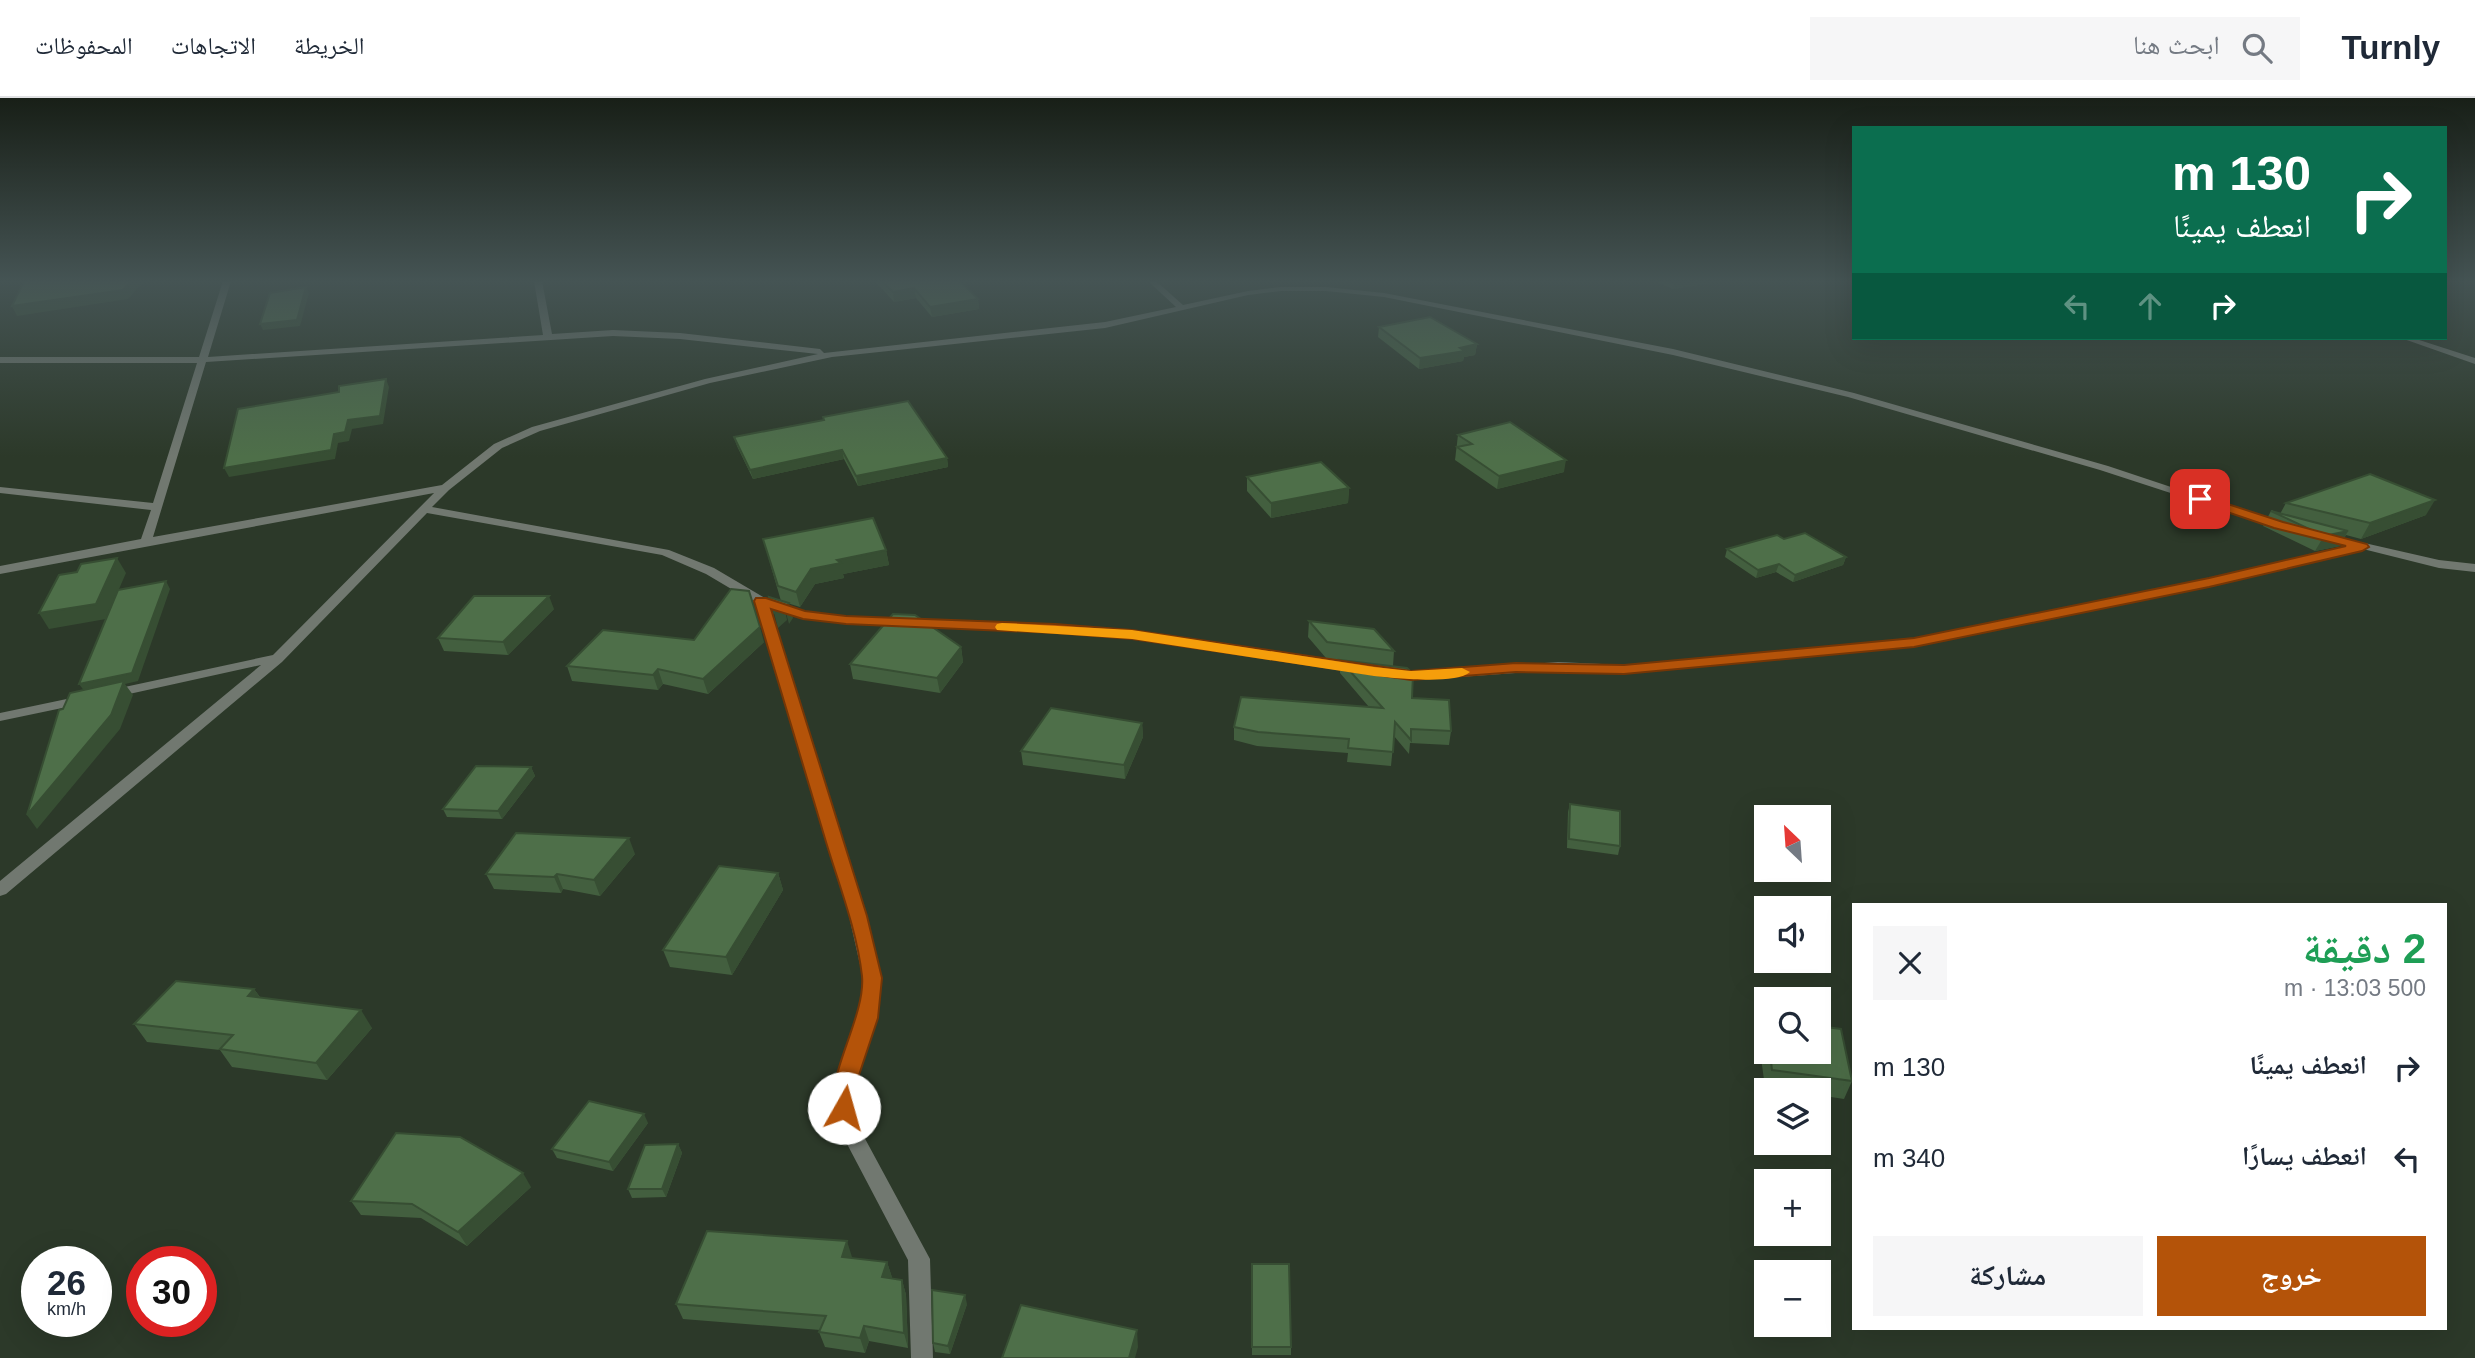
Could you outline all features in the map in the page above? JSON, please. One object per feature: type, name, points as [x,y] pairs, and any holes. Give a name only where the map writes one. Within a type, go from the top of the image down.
[{"type":"street","points":[[146,542],[208,340]]},
{"type":"street","points":[[0,360],[201,360],[493,340]]},
{"type":"street","points":[[712,340],[832,354]]},
{"type":"street","points":[[0,890],[277,659],[444,488],[498,446],[536,429],[708,381],[832,354],[966,340]]},
{"type":"street","points":[[1611,340],[1851,395],[2104,468],[2290,528]]},
{"type":"street","points":[[2411,340],[2475,361]]},
{"type":"street","points":[[0,570],[444,488]]},
{"type":"street","points":[[0,490],[157,507]]},
{"type":"street","points":[[424,509],[666,552],[710,571],[761,601],[803,615],[846,620],[1055,628],[1132,635],[1380,672],[1446,674],[1559,666],[1624,669],[1914,643],[2209,582],[2362,547]]},
{"type":"street","points":[[2314,534],[2439,564],[2475,568]]},
{"type":"street","points":[[761,601],[857,916],[872,978],[867,1018],[842,1093],[846,1123],[919,1259],[922,1358]]},
{"type":"street","points":[[0,717],[277,659]]},
{"type":"building","points":[[1396,340],[1470,340],[1477,344],[1460,348],[1465,351],[1420,358]]},
{"type":"building","points":[[386,379],[380,416],[348,420],[345,432],[334,434],[331,450],[224,468],[238,409],[339,392],[339,386]]},
{"type":"building","points":[[908,401],[947,458],[856,476],[842,450],[750,470],[734,437],[824,420],[823,417]]},
{"type":"building","points":[[1510,422],[1566,460],[1499,476],[1457,447],[1472,444],[1458,435]]},
{"type":"building","points":[[1321,462],[1349,488],[1271,503],[1247,477]]},
{"type":"building","points":[[2370,474],[2435,500],[2370,523],[2286,503]]},
{"type":"building","points":[[2271,511],[2348,531],[2324,536]]},
{"type":"building","points":[[873,518],[886,550],[837,560],[841,563],[811,569],[796,592],[778,586],[763,539]]},
{"type":"building","points":[[1805,533],[1846,557],[1795,575],[1779,564],[1758,570],[1727,549],[1777,535],[1784,539]]},
{"type":"building","points":[[117,558],[96,604],[39,613],[59,575],[77,572],[81,564]]},
{"type":"building","points":[[166,581],[132,673],[79,684],[118,590]]},
{"type":"building","points":[[731,589],[749,591],[760,627],[703,679],[658,669],[653,675],[567,666],[603,630],[694,640]]},
{"type":"building","points":[[474,596],[549,596],[503,642],[438,638]]},
{"type":"building","points":[[769,597],[789,603],[785,609],[784,605],[774,613]]},
{"type":"building","points":[[893,614],[915,615],[961,647],[937,678],[850,664]]},
{"type":"building","points":[[1309,621],[1374,629],[1394,651],[1327,642]]},
{"type":"building","points":[[1340,660],[1407,668],[1413,674],[1412,698],[1449,700],[1451,731],[1411,729],[1411,740],[1395,722],[1393,752],[1348,748],[1349,739],[1258,732],[1234,727],[1241,697],[1383,708]]},
{"type":"building","points":[[124,681],[111,715],[27,815],[59,710],[63,709],[70,693]]},
{"type":"building","points":[[1051,708],[1142,723],[1124,765],[1021,751]]},
{"type":"building","points":[[476,766],[531,767],[498,811],[443,809]]},
{"type":"building","points":[[1570,804],[1620,811],[1620,846],[1569,839]]},
{"type":"building","points":[[516,833],[629,838],[594,880],[557,874],[554,877],[486,874]]},
{"type":"building","points":[[719,866],[778,873],[726,957],[663,950]]},
{"type":"building","points":[[176,981],[254,989],[248,996],[361,1010],[316,1063],[220,1049],[233,1035],[134,1024]]},
{"type":"building","points":[[1831,1028],[1841,1029],[1852,1081],[1831,1078],[1772,1070],[1771,1064],[1831,1064]]},
{"type":"building","points":[[589,1101],[644,1114],[609,1162],[552,1149]]},
{"type":"building","points":[[396,1133],[460,1137],[523,1173],[458,1232],[412,1204],[351,1201]]},
{"type":"building","points":[[678,1144],[662,1189],[628,1189],[645,1145]]},
{"type":"building","points":[[707,1231],[847,1241],[842,1257],[887,1262],[882,1277],[902,1280],[904,1333],[864,1326],[860,1338],[819,1332],[826,1316],[676,1304]]},
{"type":"building","points":[[1252,1264],[1289,1264],[1291,1347],[1252,1347]]},
{"type":"building","points":[[932,1290],[965,1295],[948,1346],[933,1343]]},
{"type":"building","points":[[1021,1305],[1137,1330],[1129,1358],[1002,1358]]},
{"type":"slow traffic","points":[[1002,627],[1055,628],[1132,635],[1374,672],[1411,675],[1462,672]]},
{"type":"route","points":[[844,1108],[842,1093],[867,1018],[872,978],[857,916],[761,601],[803,615],[846,620],[1055,628],[1132,635],[1374,672],[1411,675],[1559,666],[1624,669],[1914,643],[2209,582],[2362,547],[2278,525],[2200,499]]}]
